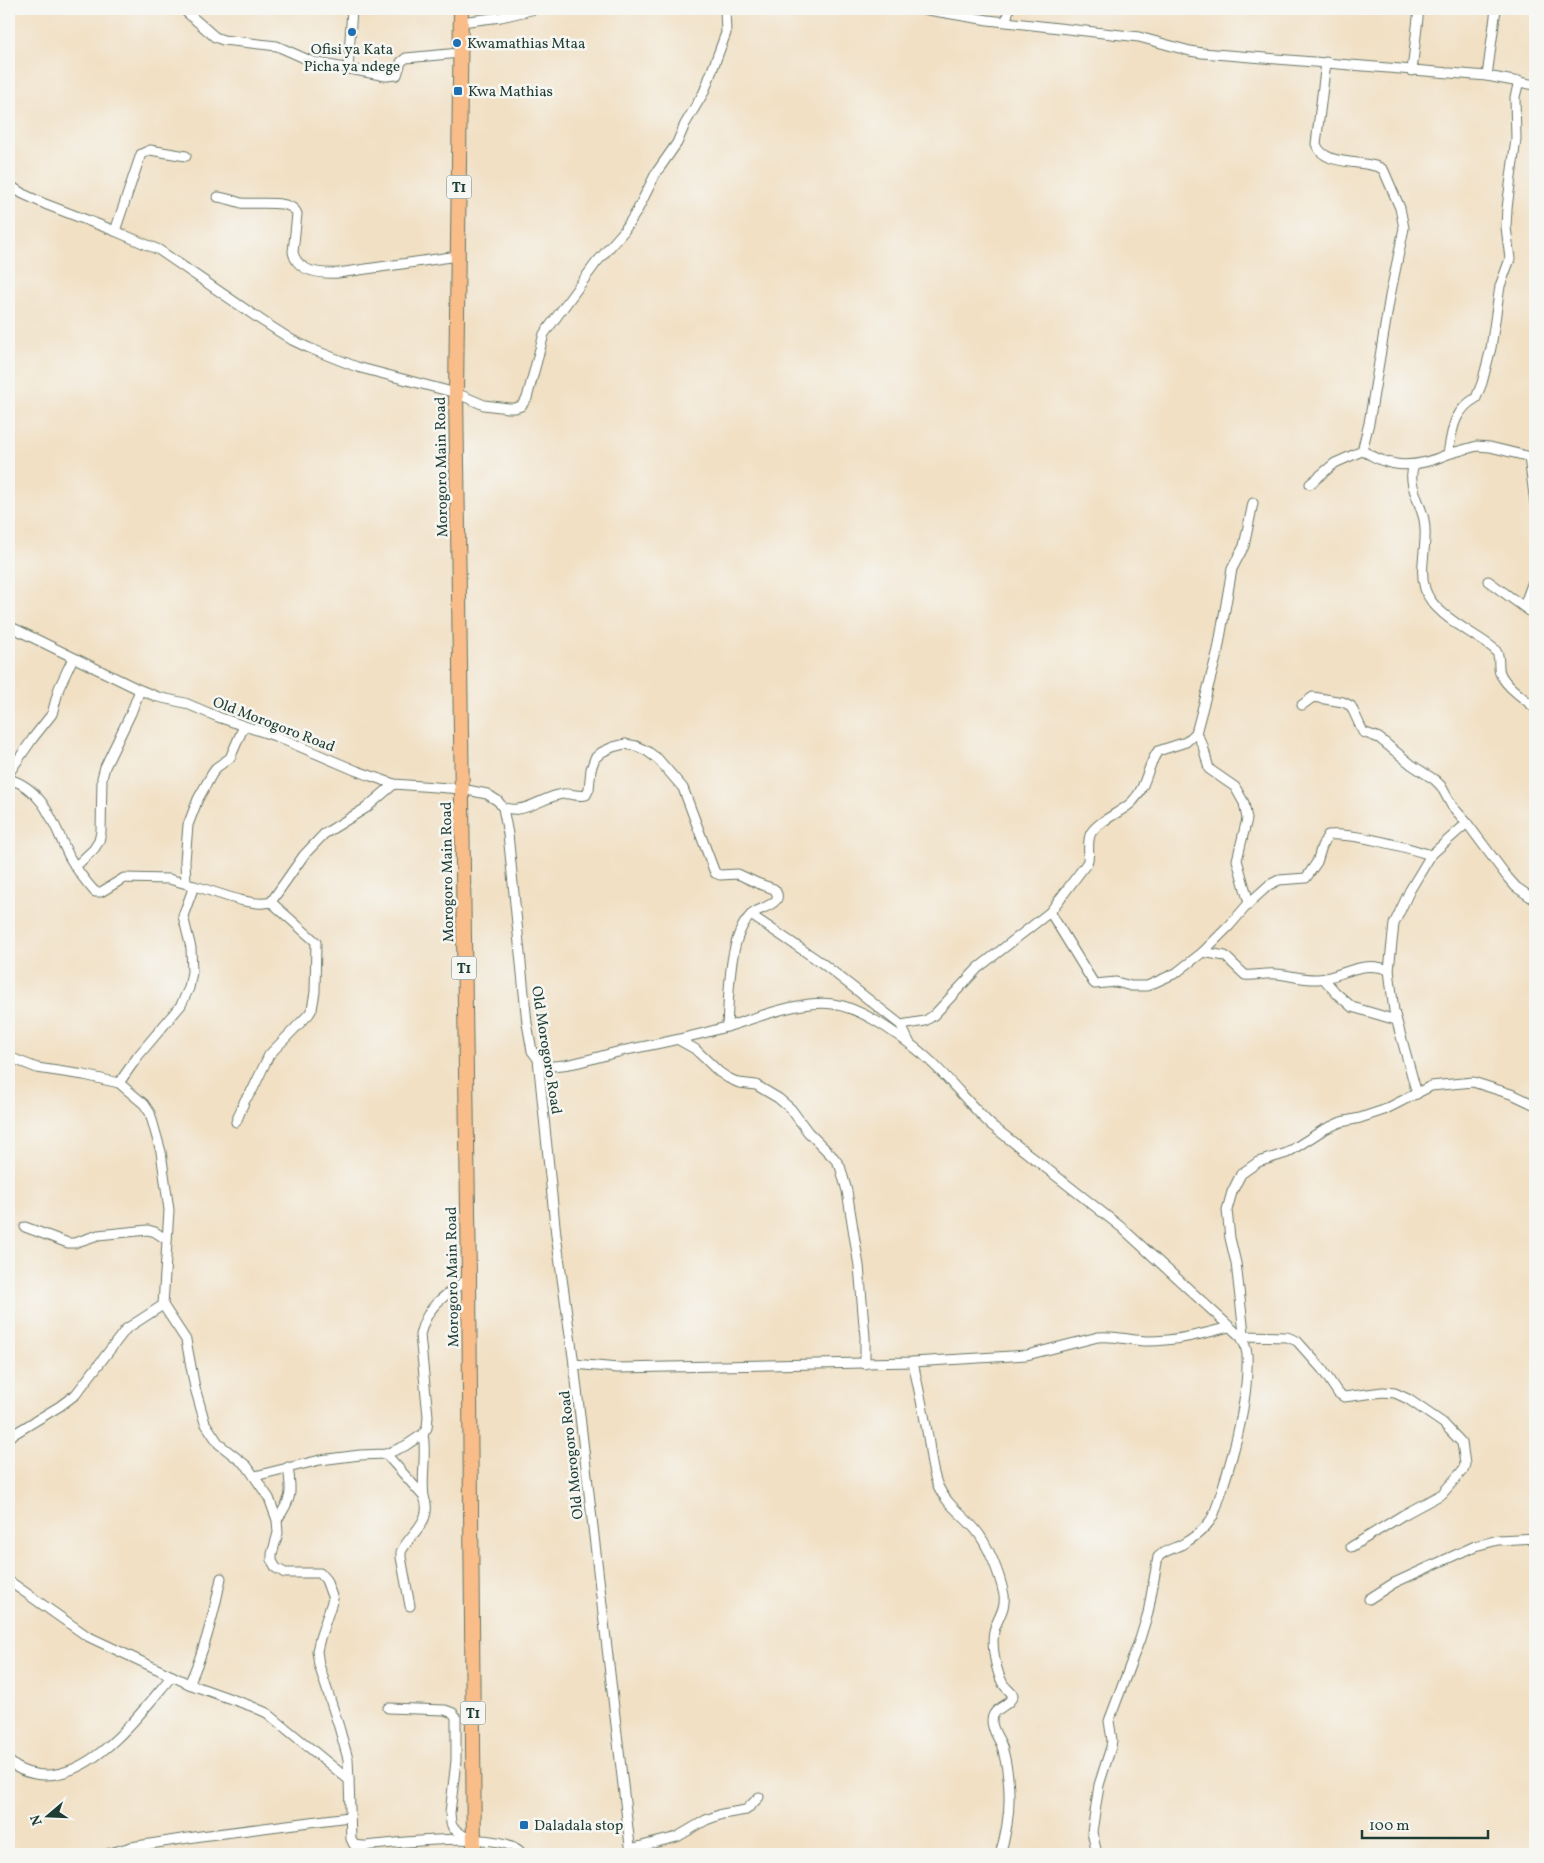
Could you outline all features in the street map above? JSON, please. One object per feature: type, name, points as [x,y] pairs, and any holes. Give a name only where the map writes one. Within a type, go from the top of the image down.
[{"type":"highway","name":"Morogoro Main Road","points":[[461,15],[456,394],[468,1278],[471,1839],[474,1854]]},
{"type":"street","points":[[183,9],[216,37],[223,40],[276,46],[313,62],[348,69],[395,76],[399,74],[401,62],[406,58],[460,52]]},
{"type":"street","points":[[348,69],[352,9]]},
{"type":"street","points":[[461,15],[510,15],[535,9]]},
{"type":"street","points":[[9,185],[45,204],[159,250],[292,340],[357,366],[456,394],[484,405],[508,408],[521,406],[528,398],[544,334],[596,263],[624,231],[704,92],[726,33],[725,9]]},
{"type":"street","points":[[922,9],[1139,37],[1196,52],[1487,76],[1535,85]]},
{"type":"street","points":[[1006,21],[1009,9]]},
{"type":"street","points":[[1412,71],[1419,9]]},
{"type":"street","points":[[1487,76],[1496,9]]},
{"type":"street","points":[[1310,484],[1335,463],[1362,451],[1369,424],[1390,296],[1404,228],[1400,208],[1381,168],[1326,156],[1318,150],[1316,144],[1326,62]]},
{"type":"street","points":[[1448,454],[1452,430],[1460,411],[1476,398],[1482,383],[1491,348],[1500,286],[1509,264],[1510,252],[1506,227],[1507,208],[1516,139],[1515,97],[1519,81]]},
{"type":"street","points":[[114,231],[144,151],[150,150],[186,156]]},
{"type":"street","points":[[218,197],[240,202],[291,206],[296,210],[297,214],[294,258],[307,269],[321,273],[338,273],[458,256]]},
{"type":"street","points":[[1362,451],[1386,462],[1414,465],[1476,446],[1490,447],[1532,458],[1535,503]]},
{"type":"street","points":[[1414,465],[1412,475],[1425,528],[1422,566],[1426,590],[1430,600],[1455,623],[1495,649],[1499,660],[1500,674],[1508,684],[1535,708]]},
{"type":"street","points":[[901,1025],[925,1022],[934,1015],[978,968],[1050,912],[1087,863],[1089,859],[1089,839],[1094,830],[1137,797],[1146,781],[1158,751],[1186,742],[1196,733],[1218,650],[1232,569],[1244,546],[1254,503]]},
{"type":"street","points":[[1524,606],[1535,576]]},
{"type":"street","points":[[1488,581],[1535,615]]},
{"type":"street","name":"Old Morogoro Road","points":[[9,626],[140,690],[158,697],[185,703],[210,714],[275,736],[357,771],[394,784],[462,789],[487,794],[498,801],[503,808],[508,834],[528,1024],[532,1051],[538,1058],[556,1235],[574,1364],[631,1851]]},
{"type":"street","points":[[9,773],[52,714],[59,688],[73,658]]},
{"type":"street","points":[[75,867],[94,849],[99,841],[101,832],[102,778],[105,767],[140,690]]},
{"type":"street","points":[[1302,705],[1313,697],[1343,702],[1351,706],[1363,732],[1379,738],[1412,765],[1436,780],[1452,806],[1508,878],[1516,887],[1535,900]]},
{"type":"street","points":[[118,1083],[181,1005],[189,988],[192,972],[191,948],[183,916],[190,885],[185,861],[188,825],[198,799],[212,774],[217,767],[230,758],[244,726]]},
{"type":"street","points":[[1196,733],[1203,746],[1209,768],[1235,787],[1244,803],[1247,819],[1237,860],[1249,903]]},
{"type":"street","points":[[503,808],[519,809],[562,794],[586,795],[589,789],[591,769],[596,758],[602,752],[613,747],[625,744],[636,746],[658,758],[679,781],[716,873],[720,875],[738,874],[774,889],[778,897],[774,902],[751,915],[742,927],[734,948],[727,1026]]},
{"type":"street","points":[[9,779],[26,787],[39,798],[51,817],[75,867],[93,890],[98,893],[124,878],[170,879],[247,901],[271,902],[316,942],[314,999],[309,1014],[269,1055],[253,1089],[245,1100],[236,1122]]},
{"type":"street","points":[[271,902],[304,855],[324,834],[366,808],[394,784]]},
{"type":"street","points":[[1417,1094],[1394,1011],[1389,970],[1394,924],[1410,890],[1431,855],[1467,823]]},
{"type":"street","points":[[1050,912],[1092,982],[1096,984],[1116,982],[1131,986],[1147,986],[1176,973],[1203,952],[1249,903],[1274,882],[1293,878],[1306,878],[1317,862],[1328,835],[1341,835],[1399,846],[1431,855]]},
{"type":"street","points":[[751,915],[822,962],[901,1025],[910,1044]]},
{"type":"street","points":[[1203,952],[1225,956],[1245,975],[1275,974],[1308,979],[1324,978],[1357,968],[1376,967],[1389,970]]},
{"type":"street","points":[[1324,978],[1336,993],[1352,1007],[1396,1020]]},
{"type":"street","points":[[538,1058],[546,1066],[563,1065],[610,1053],[679,1040],[814,1003],[832,1003],[862,1014],[910,1044],[936,1067],[990,1124],[1121,1228],[1245,1340],[1287,1337],[1296,1341],[1322,1368],[1338,1393],[1344,1397],[1383,1392],[1395,1393],[1443,1423],[1462,1443],[1466,1464],[1442,1494],[1351,1547]]},
{"type":"street","points":[[679,1040],[695,1049],[728,1078],[739,1083],[756,1085],[778,1098],[791,1109],[808,1132],[840,1166],[847,1191],[859,1266],[865,1337],[865,1364]]},
{"type":"street","points":[[9,1057],[37,1068],[84,1075],[118,1083],[144,1104],[150,1113],[161,1152],[169,1210],[163,1305],[186,1340],[195,1388],[205,1424],[219,1444],[247,1466],[269,1498],[277,1520],[278,1534],[272,1554],[272,1561],[276,1568],[285,1573],[320,1573],[326,1580],[333,1599],[320,1638],[318,1651],[319,1665],[340,1727],[348,1759],[349,1817],[351,1839],[354,1845],[471,1839],[512,1846],[522,1854]]},
{"type":"street","points":[[1097,1854],[1092,1832],[1099,1785],[1111,1747],[1112,1740],[1109,1721],[1148,1613],[1158,1557],[1164,1551],[1182,1544],[1200,1532],[1212,1520],[1241,1418],[1247,1354],[1236,1262],[1230,1238],[1227,1210],[1232,1192],[1241,1174],[1258,1162],[1287,1153],[1323,1130],[1341,1122],[1384,1110],[1431,1086],[1474,1082],[1535,1105]]},
{"type":"street","points":[[25,1226],[68,1243],[74,1243],[98,1235],[148,1230],[156,1232],[167,1240]]},
{"type":"street","points":[[255,1476],[288,1467],[340,1457],[386,1454],[405,1446],[423,1434],[427,1428],[428,1416],[420,1335],[423,1322],[429,1310],[468,1278]]},
{"type":"street","points":[[9,1437],[76,1394],[126,1329],[163,1305]]},
{"type":"street","points":[[574,1364],[618,1368],[913,1362],[1027,1355],[1098,1337],[1110,1336],[1148,1341],[1194,1336],[1229,1327]]},
{"type":"street","points":[[913,1362],[929,1439],[933,1472],[937,1484],[948,1503],[975,1529],[983,1540],[1004,1596],[1003,1608],[994,1632],[994,1648],[998,1672],[1003,1683],[1013,1695],[1009,1702],[995,1712],[992,1719],[993,1727],[1003,1750],[1010,1788],[1006,1829],[1000,1854]]},
{"type":"street","points":[[410,1606],[401,1552],[425,1518],[427,1510],[422,1482],[425,1444],[423,1434]]},
{"type":"street","points":[[386,1454],[424,1497]]},
{"type":"street","points":[[277,1520],[288,1504],[290,1496],[288,1467]]},
{"type":"street","points":[[1369,1599],[1394,1582],[1475,1546],[1498,1540],[1535,1538]]},
{"type":"street","points":[[189,1684],[200,1661],[222,1578]]},
{"type":"street","points":[[9,1581],[87,1636],[189,1684],[267,1713],[349,1780]]},
{"type":"street","points":[[9,1761],[23,1772],[52,1776],[82,1766],[95,1758],[132,1722],[172,1676]]},
{"type":"street","points":[[388,1708],[445,1710],[453,1713],[456,1717],[456,1761],[450,1813],[451,1823],[453,1828],[471,1839]]},
{"type":"street","points":[[631,1851],[676,1837],[706,1820],[722,1814],[746,1810],[759,1797]]},
{"type":"street","points":[[107,1854],[131,1847],[200,1836],[349,1817]]},
{"type":"place","name":"Ofisi ya Kata Picha ya ndege","points":[[352,32]]},
{"type":"place","name":"Kwamathias Mtaa","points":[[457,43]]},
{"type":"place","name":"Kwa Mathias","points":[[458,91]]},
{"type":"place","name":"Daladala stop","points":[[524,1825]]}]
